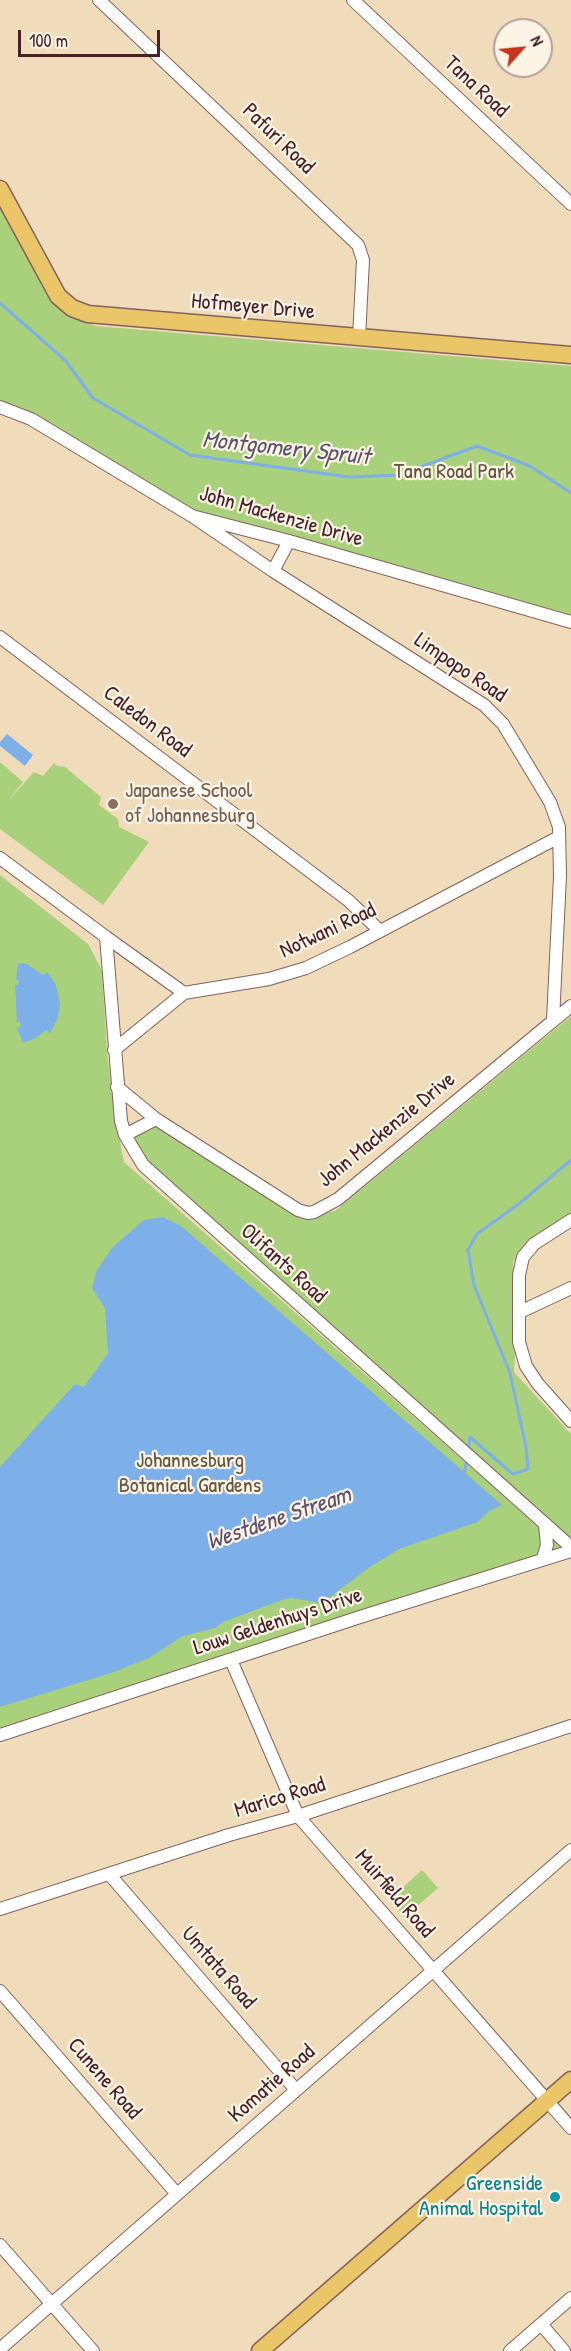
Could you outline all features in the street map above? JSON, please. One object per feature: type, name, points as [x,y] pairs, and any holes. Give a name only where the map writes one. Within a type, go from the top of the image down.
[{"type":"main road","name":"Hofmeyer Drive","points":[[0,189],[51,285],[64,302],[80,311],[99,316],[571,355]]},
{"type":"main road","points":[[260,2351],[571,2080]]},
{"type":"street","name":"Pafuri Road","points":[[99,0],[358,245],[363,260],[359,338]]},
{"type":"street","name":"Tana Road","points":[[353,0],[571,204]]},
{"type":"street","name":"John Mackenzie Drive","points":[[0,407],[31,419],[192,516],[289,541],[571,622]]},
{"type":"street","name":"Limpopo Road","points":[[192,516],[492,711],[503,724],[550,802],[559,827],[560,876],[553,1020]]},
{"type":"street","points":[[273,570],[289,541]]},
{"type":"street","name":"Caledon Road","points":[[0,637],[349,901],[380,931]]},
{"type":"street","name":"Notwani Road","points":[[114,1050],[184,993],[287,974],[350,947],[559,837]]},
{"type":"street","points":[[0,858],[184,993]]},
{"type":"street","name":"Olifants Road","points":[[106,938],[117,1087],[125,1135],[133,1152],[152,1175],[571,1549]]},
{"type":"street","name":"John Mackenzie Drive","points":[[117,1087],[156,1119],[298,1210],[314,1212],[338,1199],[571,1006]]},
{"type":"street","points":[[125,1135],[156,1119]]},
{"type":"street","points":[[571,1220],[534,1244],[523,1257],[519,1275],[519,1342],[526,1366],[538,1384],[571,1421]]},
{"type":"street","points":[[519,1312],[571,1288]]},
{"type":"street","points":[[543,1558],[547,1545],[545,1526]]},
{"type":"street","name":"Louw Geldenhuys Drive","points":[[0,1735],[571,1549]]},
{"type":"street","name":"Muirfield Road","points":[[231,1660],[298,1816],[571,2128]]},
{"type":"street","name":"Marico Road","points":[[0,1909],[229,1835],[298,1816],[571,1725]]},
{"type":"street","name":"Komatie Road","points":[[0,2349],[571,1850]]},
{"type":"street","name":"Umtata Road","points":[[110,1874],[296,2090]]},
{"type":"street","name":"Cunene Road","points":[[0,1991],[177,2194]]},
{"type":"street","points":[[0,2245],[93,2351]]},
{"type":"street","points":[[510,2351],[571,2298]]},
{"type":"street","points":[[541,2324],[564,2351]]},
{"type":"green space","name":"Tana Road Park","points":[[0,206],[47,296],[95,326],[571,366],[571,625],[192,520],[0,406]]},
{"type":"green space","points":[[0,762],[23,782],[8,801],[34,772],[43,776],[54,763],[65,767],[101,797],[99,805],[118,819],[119,827],[149,842],[103,905],[0,829]]},
{"type":"green space","name":"Johannesburg Botanical Gardens","points":[[0,875],[88,944],[102,970],[107,1053],[124,1162],[564,1549],[0,1735]]},
{"type":"green space","points":[[571,1016],[571,1224],[513,1261],[517,1315],[514,1372],[571,1434],[571,1542],[150,1168],[132,1138],[160,1125],[300,1218],[335,1211]]},
{"type":"green space","points":[[422,1870],[438,1888],[405,1917],[389,1900]]},
{"type":"water","points":[[7,734],[33,755],[25,766],[0,746],[0,742]]},
{"type":"water","points":[[18,963],[27,964],[43,975],[47,972],[56,985],[60,1004],[58,1018],[50,1033],[46,1030],[36,1038],[23,1043],[17,1028],[21,1026],[20,1022],[17,1022],[15,985],[18,985],[19,980],[16,980]]},
{"type":"water","name":"Johannesburg Botanical Gardens","points":[[163,1217],[181,1226],[502,1505],[489,1511],[478,1522],[399,1549],[370,1567],[322,1603],[291,1598],[282,1600],[223,1622],[215,1628],[183,1636],[149,1658],[111,1673],[0,1707],[0,1467],[75,1384],[84,1387],[108,1353],[105,1308],[92,1288],[97,1270],[113,1247],[144,1220]]},
{"type":"waterway","name":"Montgomery Spruit","points":[[0,303],[66,361],[93,398],[190,455],[349,477],[399,475],[477,446],[530,466],[571,493]]},
{"type":"waterway","points":[[468,1449],[470,1437],[513,1474],[528,1469],[526,1447],[510,1373],[474,1285],[468,1250],[477,1234],[520,1203],[571,1160]]},
{"type":"waterway","name":"Westdene Stream","points":[[464,1475],[467,1458]]},
{"type":"place","name":"Japanese School of Johannesburg","points":[[113,804]]},
{"type":"place","name":"Greenside Animal Hospital","points":[[555,2197]]}]
